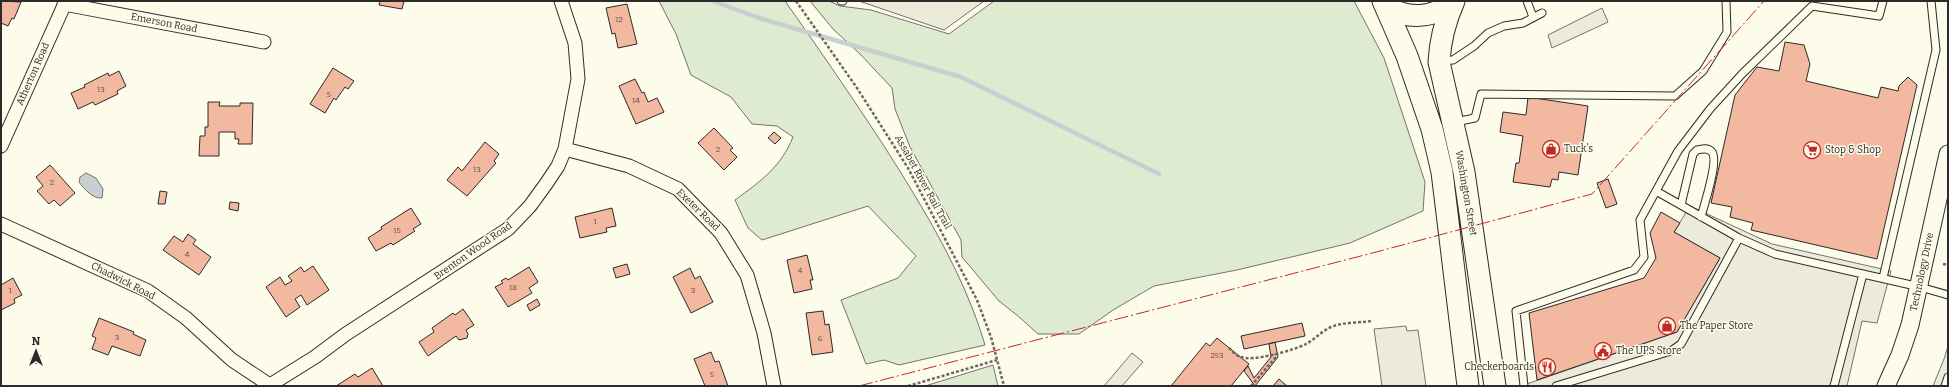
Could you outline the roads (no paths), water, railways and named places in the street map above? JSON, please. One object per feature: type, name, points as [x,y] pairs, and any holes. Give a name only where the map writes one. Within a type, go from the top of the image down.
[{"type":"main road","name":"Washington Street","points":[[1385,4],[1409,16],[1421,17],[1432,14],[1454,2]]},
{"type":"main road","name":"Washington Street","points":[[1454,2],[1439,50],[1442,172],[1448,208],[1468,386]]},
{"type":"main road","name":"Washington Street","points":[[1385,4],[1407,56],[1442,126],[1465,180],[1496,386]]},
{"type":"street","name":"Brenton Wood Road","points":[[270,385],[315,357],[346,334],[508,229],[530,206],[558,166],[565,148],[578,79],[575,44],[561,1]]},
{"type":"street","name":"Emerson Road","points":[[65,2],[264,42]]},
{"type":"street","name":"Atherton Road","points":[[1,146],[65,2]]},
{"type":"street","name":"Exeter Road","points":[[565,148],[628,166],[678,189],[721,233],[747,275],[764,333],[774,386]]},
{"type":"street","name":"Technology Drive","points":[[1886,386],[1900,355],[1920,287],[1948,154]]},
{"type":"street","name":"Chadwick Road","points":[[1,224],[148,291],[186,318],[232,360],[270,385]]},
{"type":"lane","points":[[1527,1],[1533,17]]},
{"type":"lane","points":[[1442,126],[1475,118],[1481,94],[1675,96],[1703,71],[1727,32],[1726,1]]},
{"type":"lane","points":[[1524,386],[1516,310],[1634,270],[1644,257],[1640,220],[1678,151],[1710,109],[1742,74],[1812,6],[1879,16],[1883,1]]},
{"type":"lane","points":[[1883,278],[1936,50],[1931,1]]},
{"type":"lane","points":[[1439,62],[1453,60],[1474,46],[1488,33],[1504,26],[1523,23],[1542,12]]},
{"type":"lane","points":[[1681,205],[1693,154],[1697,150],[1708,149],[1712,152],[1715,161],[1701,217]]},
{"type":"lane","points":[[1656,191],[1739,238],[1775,254],[1883,278],[1948,295]]},
{"type":"lane","points":[[1556,386],[1672,351],[1681,344],[1739,238]]},
{"type":"lane","points":[[1834,386],[1863,274]]},
{"type":"lane","points":[[1945,386],[1948,377]]},
{"type":"waterway","points":[[713,1],[759,18],[961,77],[1159,174]]},
{"type":"place","name":"Tuck's","points":[[1551,149]]},
{"type":"place","name":"Stop & Shop","points":[[1812,150]]},
{"type":"place","name":"The Paper Store","points":[[1667,326]]},
{"type":"place","name":"The UPS Store","points":[[1603,351]]},
{"type":"place","name":"Checkerboards","points":[[1547,367]]}]
